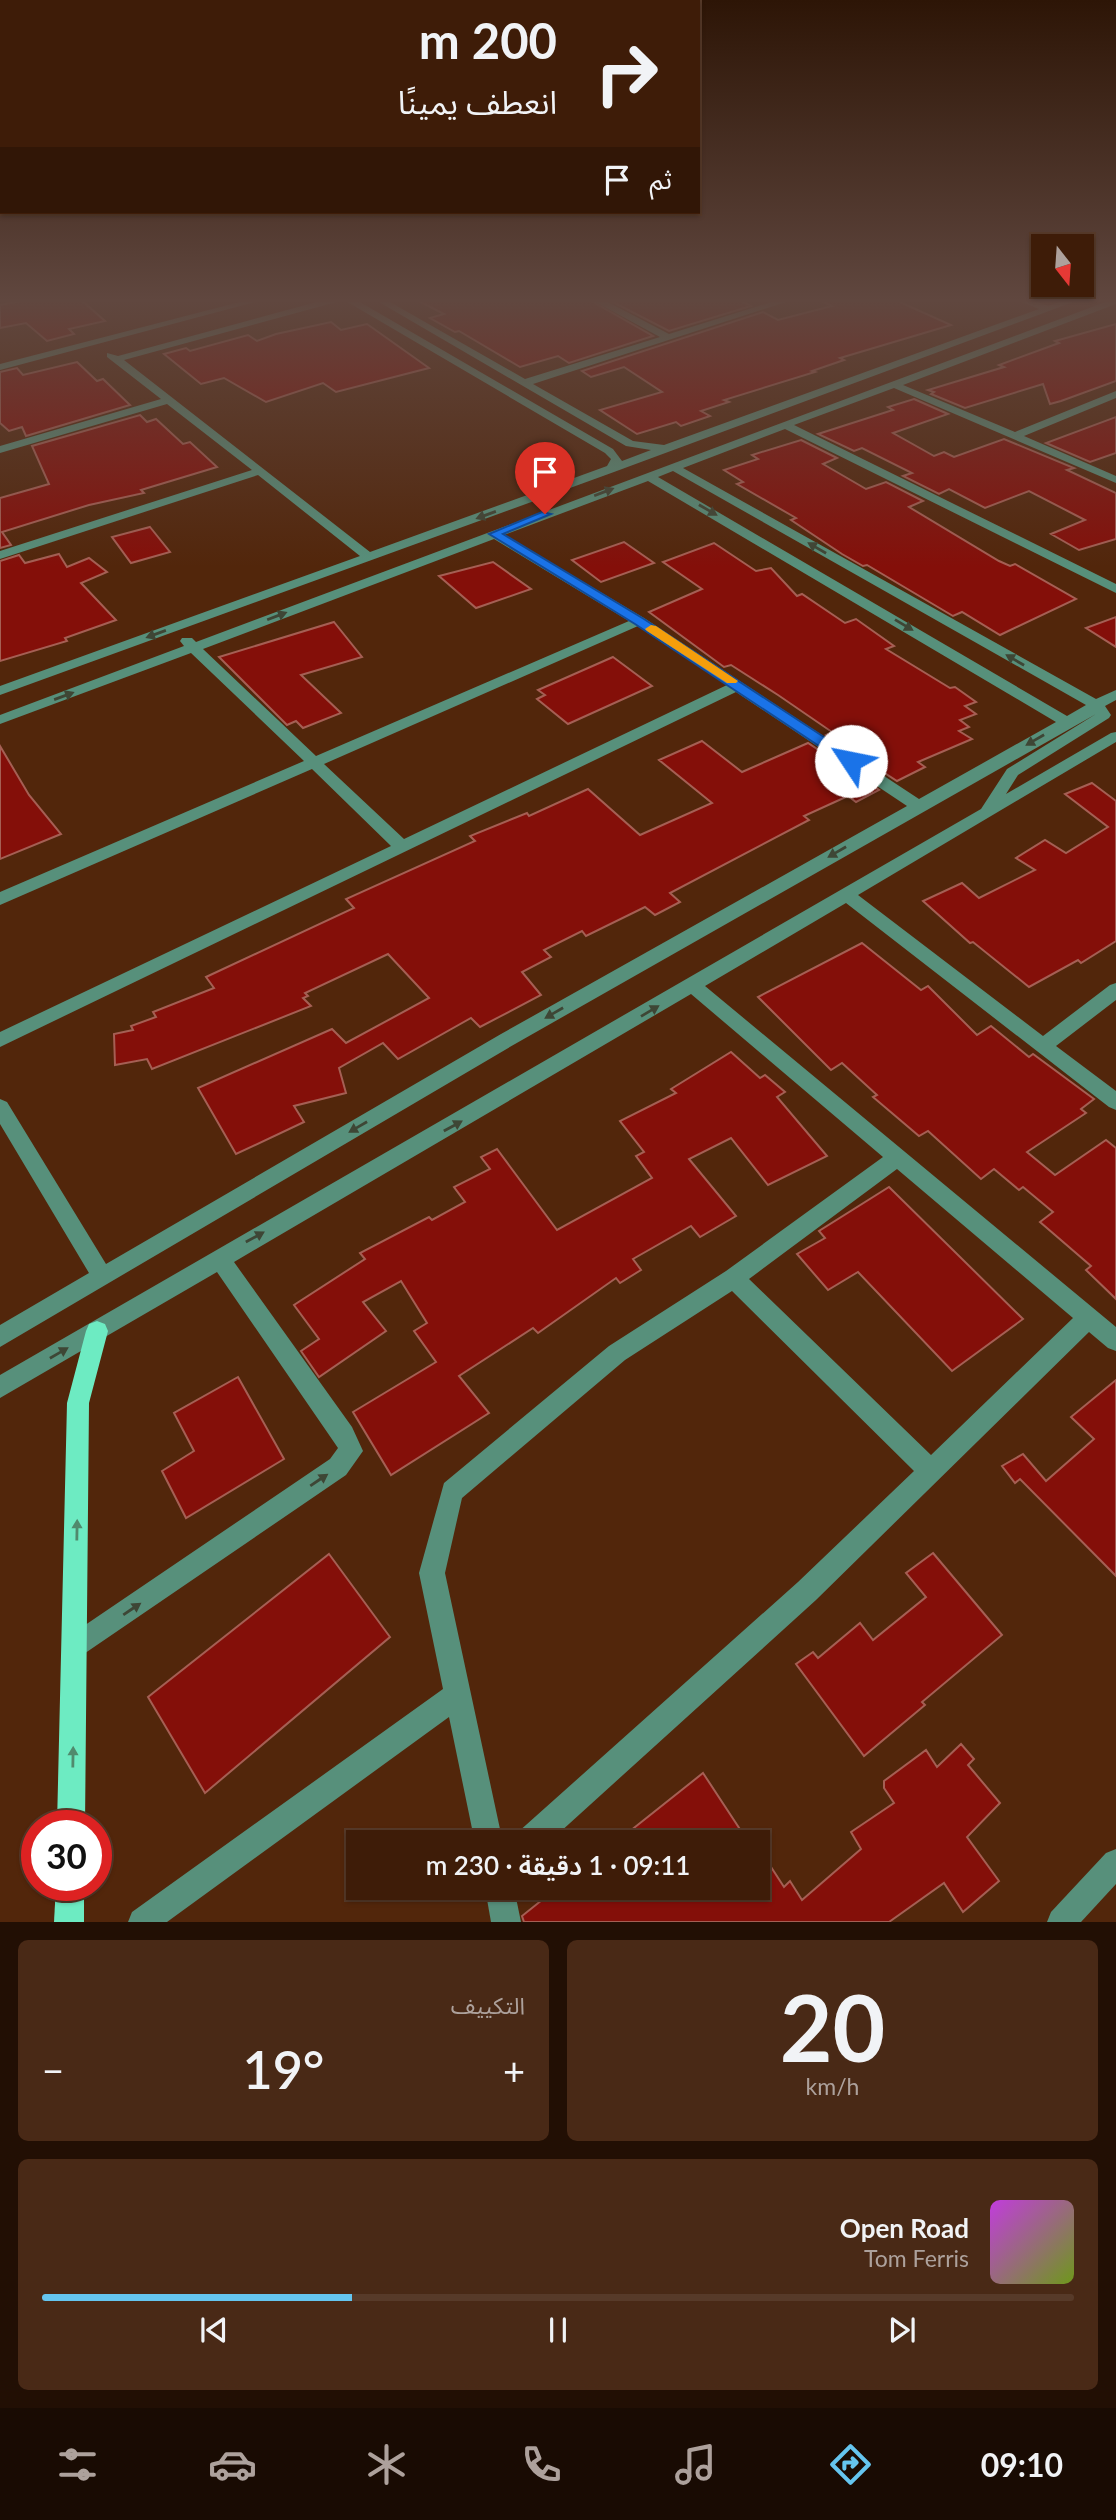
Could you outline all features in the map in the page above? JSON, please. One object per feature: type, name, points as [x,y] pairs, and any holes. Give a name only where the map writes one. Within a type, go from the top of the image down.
[{"type":"main road","points":[[71,1810],[78,1403],[97,1331]]},
{"type":"main road","points":[[69,1922],[70,1901]]},
{"type":"street","points":[[154,388],[369,557]]},
{"type":"street","points":[[500,388],[600,446],[617,459],[610,470]]},
{"type":"street","points":[[532,388],[639,447],[672,447]]},
{"type":"street","points":[[0,691],[833,388]]},
{"type":"street","points":[[0,720],[883,388]]},
{"type":"street","points":[[902,388],[1116,480]]},
{"type":"street","points":[[1015,436],[1116,394]]},
{"type":"street","points":[[0,450],[170,400]]},
{"type":"street","points":[[785,425],[1116,589]]},
{"type":"street","points":[[600,446],[620,448],[624,445],[621,439]]},
{"type":"street","points":[[673,467],[1096,705],[1104,715],[1012,772],[985,813]]},
{"type":"street","points":[[0,555],[260,471]]},
{"type":"street","points":[[648,476],[793,558],[1067,722]]},
{"type":"street","points":[[782,528],[793,558]]},
{"type":"street","points":[[494,534],[639,621],[919,806]]},
{"type":"street","points":[[324,573],[266,605],[188,634],[186,640],[402,847]]},
{"type":"street","points":[[0,899],[639,621]]},
{"type":"street","points":[[0,1040],[739,685]]},
{"type":"street","points":[[0,1338],[508,1039],[1116,694]]},
{"type":"street","points":[[0,1387],[219,1258],[514,1091],[1116,736]]},
{"type":"street","points":[[847,895],[1116,1102]]},
{"type":"street","points":[[693,986],[1116,1341]]},
{"type":"street","points":[[1044,1046],[1116,990]]},
{"type":"street","points":[[0,1107],[103,1277]]},
{"type":"street","points":[[486,1830],[432,1573],[452,1491],[617,1353],[734,1278],[896,1158]]},
{"type":"street","points":[[75,1647],[338,1467],[351,1451],[344,1435],[219,1258]]},
{"type":"street","points":[[734,1278],[931,1471]]},
{"type":"street","points":[[541,1830],[807,1591],[1088,1318]]},
{"type":"street","points":[[142,1922],[458,1694]]},
{"type":"street","points":[[1061,1922],[1116,1863]]},
{"type":"street","points":[[501,1900],[506,1922]]},
{"type":"building","points":[[0,388],[112,388],[130,405],[26,436],[22,427],[9,431],[0,423]]},
{"type":"building","points":[[241,388],[309,388],[266,402]]},
{"type":"building","points":[[330,388],[353,388],[336,392]]},
{"type":"building","points":[[655,388],[764,388],[724,400],[729,402],[701,411],[710,416],[681,426],[676,422],[637,434],[600,410],[662,392]]},
{"type":"building","points":[[936,388],[1031,388],[965,408],[931,394],[934,392],[928,390]]},
{"type":"building","points":[[1044,388],[1098,388],[1061,401],[1050,404]]},
{"type":"building","points":[[914,399],[948,414],[893,433],[934,456],[944,452],[954,457],[1004,439],[1074,468],[1067,470],[1116,493],[1116,539],[1079,550],[1051,534],[1085,520],[1029,491],[985,508],[949,489],[939,494],[903,476],[912,473],[862,448],[854,451],[818,434],[893,410],[888,407]]},
{"type":"building","points":[[140,415],[147,422],[156,419],[183,444],[190,442],[217,467],[141,490],[144,493],[89,505],[2,532],[11,545],[0,548],[0,498],[49,484],[32,446]]},
{"type":"building","points":[[1116,417],[1116,453],[1090,462],[1046,443]]},
{"type":"building","points":[[801,440],[837,458],[823,464],[866,489],[886,482],[923,501],[909,507],[999,561],[1010,566],[1015,564],[1076,599],[1000,635],[962,612],[953,616],[867,565],[863,566],[842,554],[791,520],[796,518],[737,484],[743,482],[724,470],[758,459],[752,455]]},
{"type":"building","points":[[150,527],[170,552],[131,563],[112,537]]},
{"type":"building","points":[[624,542],[654,563],[601,582],[572,560]]},
{"type":"building","points":[[714,543],[756,571],[771,568],[797,596],[802,594],[845,623],[856,619],[894,646],[886,649],[950,688],[955,687],[976,702],[965,706],[976,714],[960,720],[969,727],[959,731],[972,739],[918,762],[925,767],[897,781],[826,735],[832,732],[778,695],[731,665],[724,667],[649,612],[702,589],[663,562]]},
{"type":"building","points":[[59,554],[67,567],[89,558],[107,572],[81,583],[116,620],[65,638],[67,641],[0,661],[0,561],[19,555],[25,563]]},
{"type":"building","points":[[493,562],[531,589],[476,608],[439,576]]},
{"type":"building","points":[[1116,617],[1116,647],[1086,628]]},
{"type":"building","points":[[334,622],[362,657],[301,675],[341,713],[303,728],[296,721],[287,725],[219,657]]},
{"type":"building","points":[[613,657],[652,686],[568,724],[537,699],[545,695],[538,690]]},
{"type":"building","points":[[702,741],[742,772],[808,743],[879,790],[856,802],[848,796],[804,816],[809,820],[670,893],[680,902],[655,915],[645,907],[586,936],[582,931],[544,950],[551,957],[522,972],[541,995],[480,1027],[471,1018],[398,1059],[383,1043],[339,1068],[346,1093],[294,1106],[304,1122],[236,1154],[198,1088],[332,1029],[346,1043],[429,998],[388,954],[305,993],[308,996],[303,998],[311,1006],[152,1069],[147,1059],[115,1065],[114,1034],[133,1030],[131,1026],[156,1017],[153,1012],[214,988],[206,977],[354,908],[346,899],[475,841],[470,836],[527,813],[529,816],[588,789],[640,835],[712,803],[659,760]]},
{"type":"building","points":[[0,746],[29,795],[61,834],[0,859]]},
{"type":"building","points":[[1092,783],[1116,801],[1116,941],[1081,963],[1078,960],[1029,987],[973,942],[970,943],[923,901],[962,883],[979,898],[1035,870],[1016,858],[1045,840],[1066,853],[1108,827],[1065,794]]},
{"type":"building","points":[[862,943],[921,990],[928,986],[977,1035],[991,1026],[1029,1057],[1033,1054],[1094,1099],[1081,1109],[1086,1113],[1027,1152],[1055,1175],[1106,1140],[1116,1148],[1116,1299],[1086,1270],[1091,1266],[1040,1222],[1053,1212],[1023,1187],[1019,1190],[994,1169],[981,1179],[928,1131],[919,1136],[873,1097],[877,1095],[842,1063],[831,1070],[758,997]]},
{"type":"building","points":[[731,1052],[760,1078],[765,1075],[785,1092],[777,1097],[827,1156],[768,1185],[731,1138],[689,1159],[736,1216],[700,1237],[691,1226],[633,1259],[641,1270],[620,1283],[616,1278],[538,1333],[533,1328],[459,1376],[489,1413],[391,1475],[353,1412],[436,1362],[414,1331],[427,1323],[401,1281],[363,1302],[386,1331],[319,1377],[301,1351],[319,1339],[294,1305],[365,1259],[360,1253],[429,1217],[432,1220],[465,1202],[454,1187],[490,1169],[481,1157],[497,1149],[557,1230],[652,1178],[636,1156],[644,1152],[620,1121],[676,1093],[671,1089]]},
{"type":"building","points":[[889,1187],[1023,1319],[952,1371],[858,1272],[828,1290],[797,1254],[825,1238],[819,1231]]},
{"type":"building","points":[[238,1377],[284,1459],[186,1518],[162,1471],[194,1451],[174,1413]]},
{"type":"building","points":[[1116,1380],[1116,1576],[1020,1479],[1015,1483],[1002,1466],[1023,1454],[1046,1481],[1094,1439],[1071,1417]]},
{"type":"building","points":[[933,1553],[1002,1635],[922,1702],[925,1705],[864,1756],[796,1664],[813,1652],[818,1658],[860,1623],[873,1640],[926,1597],[906,1573]]},
{"type":"building","points":[[329,1554],[390,1637],[205,1793],[148,1697]]},
{"type":"building","points":[[961,1744],[974,1759],[968,1765],[1000,1803],[967,1837],[999,1881],[963,1912],[944,1883],[889,1922],[524,1922],[522,1916],[542,1900],[770,1900],[770,1865],[784,1887],[790,1881],[802,1900],[861,1849],[851,1832],[894,1803],[884,1788],[884,1781],[926,1750],[937,1767]]},
{"type":"building","points":[[703,1773],[740,1830],[631,1830]]},
{"type":"slow traffic","points":[[651,629],[731,681]]},
{"type":"route","points":[[545,514],[494,534],[639,621],[851,761]]}]
